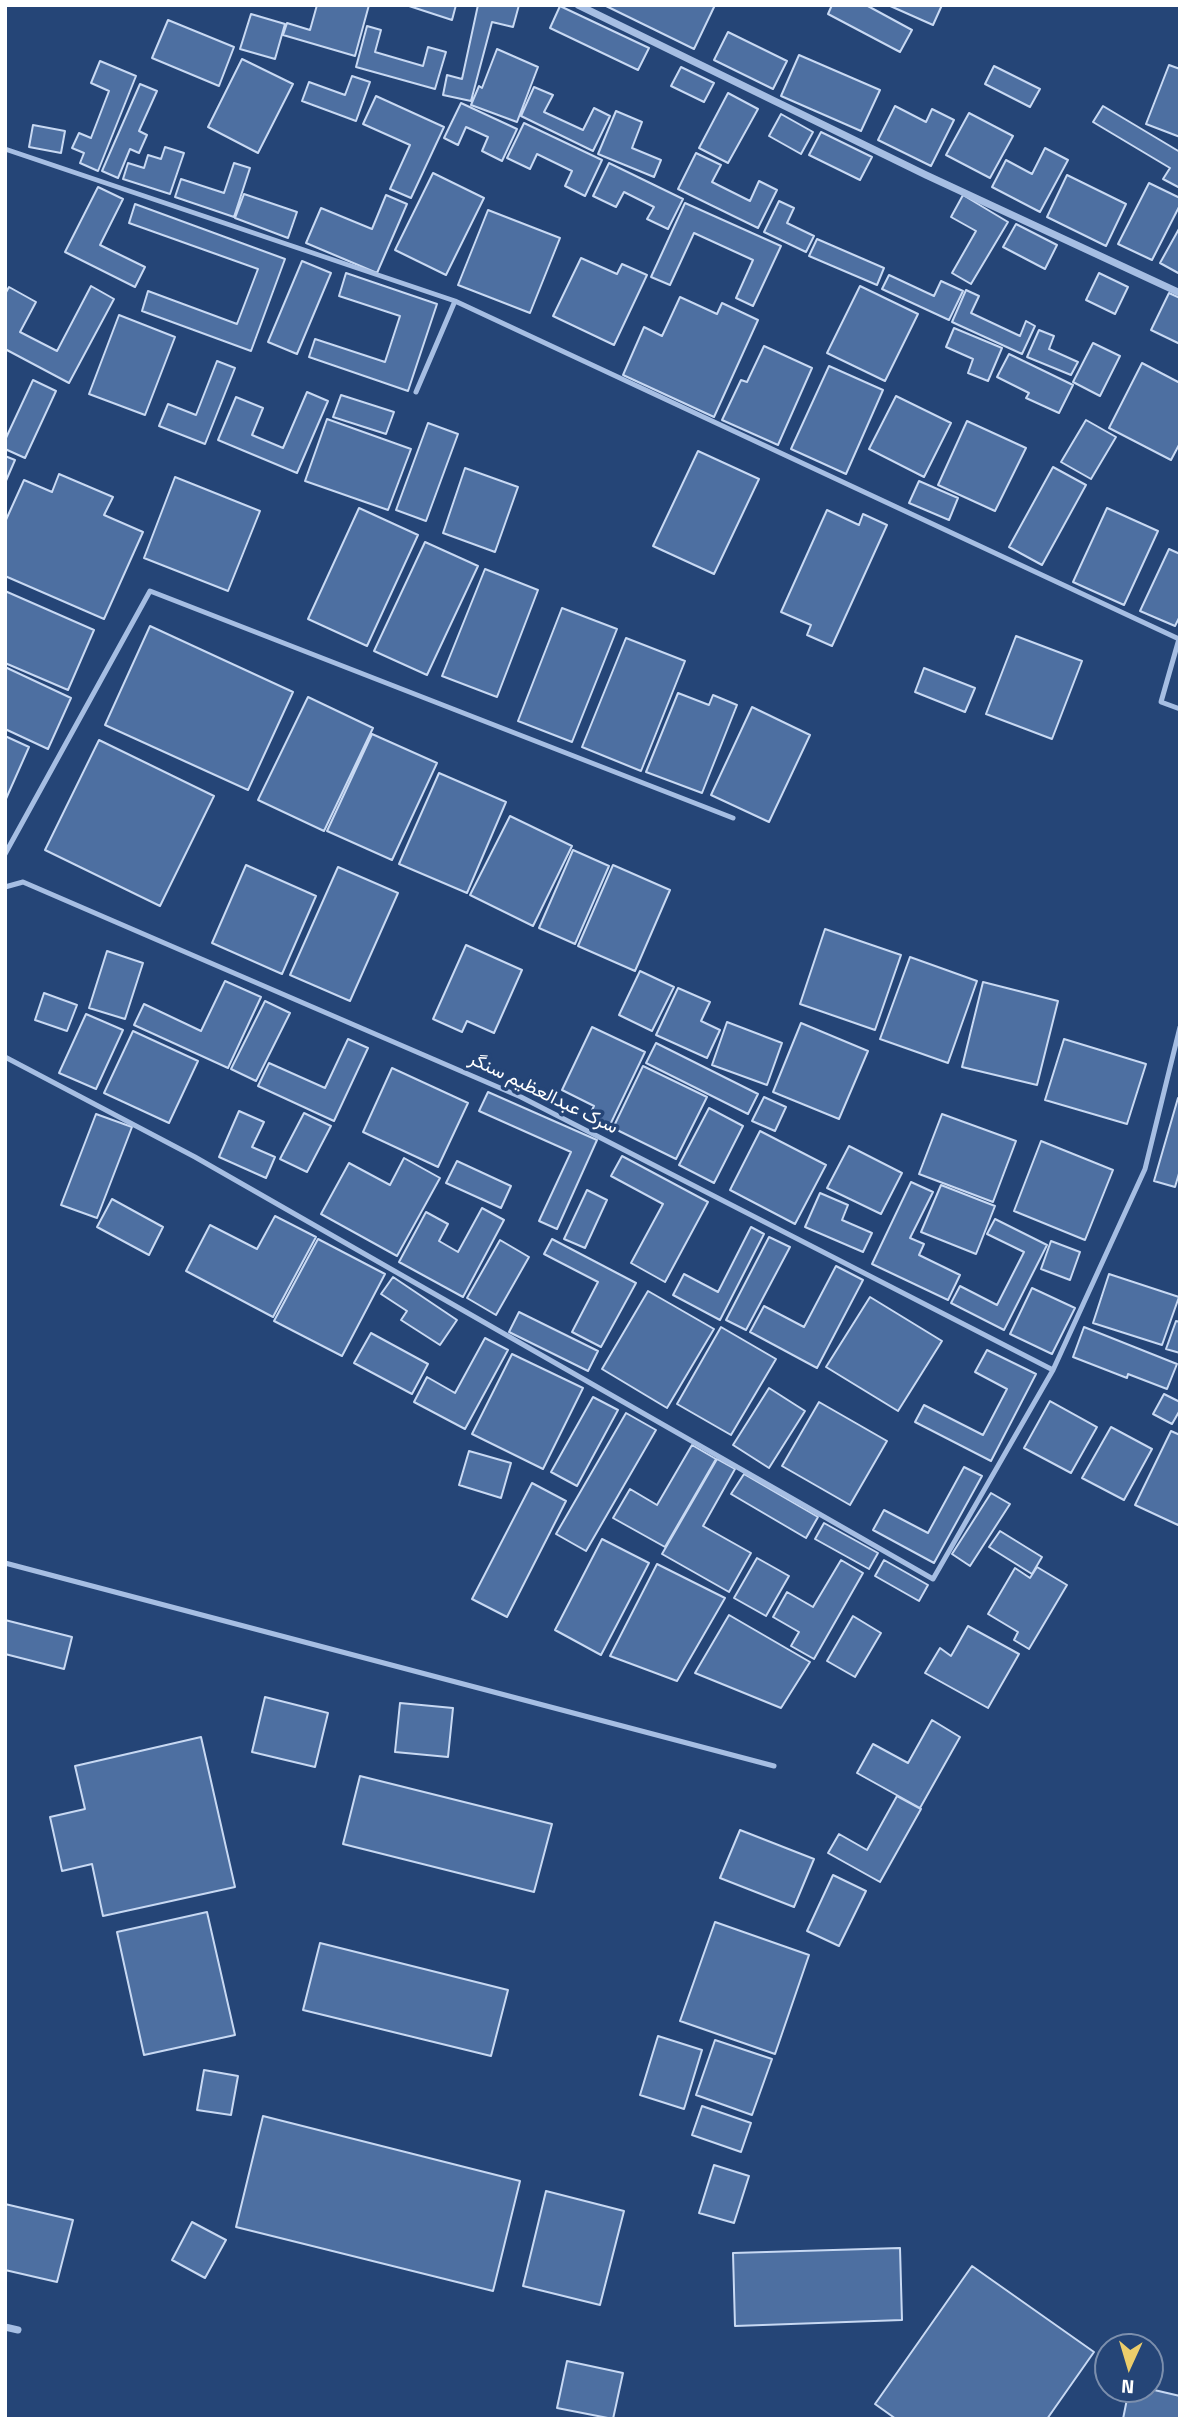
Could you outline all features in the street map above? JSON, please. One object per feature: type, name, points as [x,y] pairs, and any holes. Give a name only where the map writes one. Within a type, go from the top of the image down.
[{"type":"street","points":[[578,5],[926,175],[1180,293]]},
{"type":"street","points":[[5,2327],[18,2330]]},
{"type":"lane","points":[[5,149],[455,301],[1178,639],[1161,702],[1180,709]]},
{"type":"lane","points":[[416,392],[455,301]]},
{"type":"lane","points":[[5,854],[150,591],[733,818]]},
{"type":"lane","name":"سرک عبدالعظیم سنگر","points":[[5,887],[23,882],[521,1097],[1053,1370]]},
{"type":"lane","points":[[5,1057],[195,1157],[933,1579],[1053,1370],[1145,1169],[1180,1027]]},
{"type":"lane","points":[[5,1563],[774,1766]]},
{"type":"building","points":[[317,5],[369,5],[355,56],[283,35],[287,23],[310,30]]},
{"type":"building","points":[[406,5],[456,5],[452,20]]},
{"type":"building","points":[[478,5],[519,5],[513,27],[492,22],[471,101],[443,95],[447,75],[462,79]]},
{"type":"building","points":[[604,5],[715,5],[694,49]]},
{"type":"building","points":[[832,5],[866,5],[912,30],[900,52],[828,14]]},
{"type":"building","points":[[888,5],[942,5],[933,25]]},
{"type":"building","points":[[560,6],[649,48],[638,70],[550,28]]},
{"type":"building","points":[[251,14],[285,24],[275,59],[240,49]]},
{"type":"building","points":[[168,20],[234,47],[219,86],[152,58]]},
{"type":"building","points":[[367,26],[381,30],[375,52],[423,66],[428,47],[446,52],[435,89],[356,67]]},
{"type":"building","points":[[728,32],[787,61],[773,89],[714,60]]},
{"type":"building","points":[[497,49],[538,67],[517,122],[471,105],[479,86],[482,88]]},
{"type":"building","points":[[799,55],[880,90],[861,131],[781,96]]},
{"type":"building","points":[[242,59],[293,84],[258,153],[208,127]]},
{"type":"building","points":[[100,61],[136,76],[98,171],[80,163],[84,153],[72,148],[79,133],[91,138],[109,91],[91,83]]},
{"type":"building","points":[[1169,65],[1180,69],[1180,137],[1146,124]]},
{"type":"building","points":[[994,66],[1040,89],[1030,107],[985,84]]},
{"type":"building","points":[[681,67],[714,83],[704,102],[671,86]]},
{"type":"building","points":[[352,76],[370,82],[356,121],[302,101],[309,82],[345,95]]},
{"type":"building","points":[[140,84],[157,91],[139,131],[147,135],[139,153],[130,149],[118,178],[102,171]]},
{"type":"building","points":[[534,87],[553,95],[544,112],[583,130],[594,108],[610,116],[593,151],[521,116]]},
{"type":"building","points":[[728,93],[758,109],[728,163],[699,148]]},
{"type":"building","points":[[376,96],[444,127],[411,198],[390,189],[410,145],[363,124]]},
{"type":"building","points":[[461,103],[517,129],[502,161],[482,151],[488,137],[466,127],[458,145],[444,138]]},
{"type":"building","points":[[895,106],[926,122],[932,109],[954,120],[931,166],[878,140]]},
{"type":"building","points":[[1103,106],[1180,152],[1180,188],[1163,179],[1170,168],[1093,122]]},
{"type":"building","points":[[616,111],[642,122],[632,148],[661,160],[654,177],[598,154]]},
{"type":"building","points":[[969,113],[1013,136],[990,178],[946,155]]},
{"type":"building","points":[[781,114],[813,132],[801,154],[769,136]]},
{"type":"building","points":[[524,123],[602,160],[585,196],[565,186],[572,171],[537,154],[530,169],[507,158]]},
{"type":"building","points":[[33,125],[65,131],[61,153],[29,147]]},
{"type":"building","points":[[821,132],[872,157],[860,180],[809,155]]},
{"type":"building","points":[[165,147],[184,153],[170,194],[123,179],[128,163],[144,168],[148,155],[161,159]]},
{"type":"building","points":[[1045,148],[1068,160],[1040,212],[992,187],[1006,160],[1032,174]]},
{"type":"building","points":[[696,153],[721,165],[712,182],[750,201],[759,181],[777,190],[758,228],[678,189]]},
{"type":"building","points":[[234,163],[250,168],[234,217],[175,197],[181,179],[224,193]]},
{"type":"building","points":[[609,163],[683,199],[668,229],[647,219],[654,207],[624,192],[616,207],[593,196]]},
{"type":"building","points":[[433,173],[484,198],[446,275],[395,250]]},
{"type":"building","points":[[1067,175],[1126,204],[1106,246],[1047,217]]},
{"type":"building","points":[[1149,183],[1180,198],[1180,205],[1152,260],[1118,244]]},
{"type":"building","points":[[98,187],[123,199],[100,245],[145,267],[135,287],[65,252]]},
{"type":"building","points":[[244,194],[297,212],[288,238],[235,218]]},
{"type":"building","points":[[386,195],[407,204],[377,273],[306,243],[321,208],[372,229]]},
{"type":"building","points":[[963,195],[1008,222],[971,284],[952,273],[976,231],[951,217]]},
{"type":"building","points":[[779,201],[794,208],[787,223],[814,236],[806,252],[764,232]]},
{"type":"building","points":[[685,203],[781,246],[753,306],[736,298],[753,260],[694,233],[670,285],[651,277]]},
{"type":"building","points":[[135,204],[285,259],[251,351],[142,311],[148,291],[237,324],[258,269],[129,223]]},
{"type":"building","points":[[488,210],[560,238],[530,313],[458,285]]},
{"type":"building","points":[[1016,224],[1057,245],[1045,269],[1003,247]]},
{"type":"building","points":[[1180,227],[1180,274],[1160,263]]},
{"type":"building","points":[[817,239],[884,268],[877,285],[809,256]]},
{"type":"building","points":[[581,258],[617,274],[622,264],[647,275],[614,345],[553,316]]},
{"type":"building","points":[[302,261],[331,273],[297,354],[268,342]]},
{"type":"building","points":[[346,273],[437,304],[408,391],[309,357],[315,339],[385,362],[400,316],[339,296]]},
{"type":"building","points":[[1099,273],[1128,287],[1115,314],[1086,300]]},
{"type":"building","points":[[889,275],[934,296],[941,281],[963,291],[949,320],[882,289]]},
{"type":"building","points":[[91,286],[114,299],[69,383],[5,349],[5,294],[9,287],[36,302],[20,332],[57,351]]},
{"type":"building","points":[[860,286],[918,314],[885,381],[827,353]]},
{"type":"building","points":[[966,290],[979,296],[971,313],[1020,336],[1026,321],[1035,326],[1022,354],[952,322]]},
{"type":"building","points":[[1169,293],[1180,298],[1180,344],[1151,330]]},
{"type":"building","points":[[680,297],[717,314],[722,303],[758,320],[714,417],[623,375],[644,327],[662,336]]},
{"type":"building","points":[[119,315],[175,337],[145,415],[89,394]]},
{"type":"building","points":[[954,328],[1002,348],[988,381],[968,373],[973,359],[946,347]]},
{"type":"building","points":[[1039,330],[1054,336],[1049,349],[1078,362],[1071,375],[1027,357]]},
{"type":"building","points":[[1093,343],[1120,356],[1100,396],[1073,382]]},
{"type":"building","points":[[764,346],[812,368],[778,445],[722,420],[741,380],[747,382]]},
{"type":"building","points":[[1009,354],[1073,385],[1059,413],[1026,398],[1029,393],[997,377]]},
{"type":"building","points":[[217,361],[235,368],[205,444],[159,426],[168,404],[196,415]]},
{"type":"building","points":[[1142,363],[1180,383],[1180,443],[1171,460],[1109,428]]},
{"type":"building","points":[[829,366],[883,390],[846,474],[791,449]]},
{"type":"building","points":[[33,380],[56,391],[25,458],[5,449],[5,440]]},
{"type":"building","points":[[307,392],[328,401],[297,473],[218,440],[236,397],[263,408],[252,435],[283,448]]},
{"type":"building","points":[[341,395],[394,412],[386,434],[333,417]]},
{"type":"building","points":[[896,396],[951,423],[924,477],[869,449]]},
{"type":"building","points":[[327,419],[411,449],[388,510],[305,481]]},
{"type":"building","points":[[1086,420],[1116,437],[1091,479],[1061,462]]},
{"type":"building","points":[[967,421],[1026,448],[995,511],[938,485]]},
{"type":"building","points":[[428,423],[458,434],[426,521],[396,510]]},
{"type":"building","points":[[698,451],[759,479],[714,574],[653,546]]},
{"type":"building","points":[[5,456],[15,460],[5,483]]},
{"type":"building","points":[[1053,467],[1086,485],[1042,565],[1009,547]]},
{"type":"building","points":[[465,468],[518,487],[495,552],[443,533]]},
{"type":"building","points":[[59,474],[113,497],[104,515],[143,532],[104,619],[5,576],[5,522],[24,480],[52,492]]},
{"type":"building","points":[[175,477],[260,511],[228,591],[144,558]]},
{"type":"building","points":[[919,481],[958,498],[949,520],[909,503]]},
{"type":"building","points":[[359,508],[418,535],[367,646],[308,619]]},
{"type":"building","points":[[1107,508],[1158,531],[1124,605],[1073,582]]},
{"type":"building","points":[[827,510],[859,525],[863,514],[887,525],[832,646],[807,635],[811,625],[781,612]]},
{"type":"building","points":[[425,542],[478,566],[427,675],[374,651]]},
{"type":"building","points":[[1169,549],[1180,554],[1180,616],[1175,626],[1140,611]]},
{"type":"building","points":[[485,569],[538,590],[497,697],[442,676]]},
{"type":"building","points":[[5,591],[94,630],[68,690],[5,663]]},
{"type":"building","points":[[562,608],[617,629],[572,742],[518,721]]},
{"type":"building","points":[[150,626],[293,692],[248,790],[105,725]]},
{"type":"building","points":[[1016,636],[1082,661],[1052,739],[986,714]]},
{"type":"building","points":[[626,638],[685,661],[641,771],[582,747]]},
{"type":"building","points":[[5,667],[71,698],[48,749],[5,729]]},
{"type":"building","points":[[924,668],[975,688],[965,712],[915,692]]},
{"type":"building","points":[[678,693],[709,705],[713,695],[737,705],[702,793],[646,772]]},
{"type":"building","points":[[308,697],[373,728],[324,831],[258,800]]},
{"type":"building","points":[[752,707],[810,735],[769,822],[711,795]]},
{"type":"building","points":[[372,734],[437,763],[392,860],[327,831]]},
{"type":"building","points":[[5,736],[29,747],[5,801]]},
{"type":"building","points":[[99,740],[214,796],[160,906],[45,850]]},
{"type":"building","points":[[439,773],[506,802],[467,893],[399,864]]},
{"type":"building","points":[[510,816],[572,846],[533,926],[470,895]]},
{"type":"building","points":[[573,850],[609,866],[575,944],[539,928]]},
{"type":"building","points":[[246,865],[316,896],[282,974],[212,943]]},
{"type":"building","points":[[613,865],[670,890],[635,971],[578,946]]},
{"type":"building","points":[[338,867],[398,893],[350,1001],[290,975]]},
{"type":"building","points":[[825,929],[901,955],[875,1030],[800,1004]]},
{"type":"building","points":[[466,945],[522,970],[494,1033],[467,1021],[462,1032],[433,1019]]},
{"type":"building","points":[[107,951],[143,963],[125,1019],[89,1008]]},
{"type":"building","points":[[910,957],[977,981],[948,1063],[880,1039]]},
{"type":"building","points":[[640,971],[674,987],[652,1031],[619,1015]]},
{"type":"building","points":[[225,981],[261,997],[228,1068],[134,1025],[144,1004],[201,1031]]},
{"type":"building","points":[[983,982],[1058,1001],[1037,1085],[962,1067]]},
{"type":"building","points":[[678,988],[710,1002],[701,1021],[720,1030],[707,1058],[656,1035]]},
{"type":"building","points":[[44,993],[77,1005],[67,1031],[35,1020]]},
{"type":"building","points":[[265,1001],[290,1013],[256,1081],[231,1069]]},
{"type":"building","points":[[86,1014],[123,1030],[96,1089],[59,1073]]},
{"type":"building","points":[[727,1022],[782,1043],[767,1085],[712,1065]]},
{"type":"building","points":[[801,1023],[868,1051],[839,1119],[773,1092]]},
{"type":"building","points":[[592,1027],[645,1052],[609,1127],[588,1118],[594,1106],[562,1090]]},
{"type":"building","points":[[133,1031],[198,1061],[169,1123],[104,1093]]},
{"type":"building","points":[[348,1039],[368,1048],[334,1121],[258,1086],[269,1063],[325,1088]]},
{"type":"building","points":[[1064,1039],[1146,1064],[1127,1124],[1045,1100]]},
{"type":"building","points":[[656,1043],[758,1094],[748,1114],[646,1063]]},
{"type":"building","points":[[643,1066],[707,1097],[676,1159],[613,1128]]},
{"type":"building","points":[[392,1068],[468,1103],[438,1167],[363,1132]]},
{"type":"building","points":[[488,1092],[597,1140],[557,1229],[539,1221],[571,1152],[479,1111]]},
{"type":"building","points":[[764,1097],[786,1107],[775,1131],[752,1121]]},
{"type":"building","points":[[1178,1098],[1180,1170],[1175,1187],[1154,1181]]},
{"type":"building","points":[[709,1108],[743,1126],[714,1183],[679,1165]]},
{"type":"building","points":[[239,1111],[264,1122],[252,1147],[275,1157],[266,1178],[219,1157]]},
{"type":"building","points":[[304,1113],[331,1126],[307,1172],[280,1159]]},
{"type":"building","points":[[96,1114],[132,1127],[97,1218],[61,1205]]},
{"type":"building","points":[[942,1114],[1016,1141],[993,1202],[919,1174]]},
{"type":"building","points":[[760,1131],[826,1165],[795,1224],[730,1190]]},
{"type":"building","points":[[1041,1141],[1113,1170],[1085,1240],[1014,1211]]},
{"type":"building","points":[[849,1146],[902,1173],[881,1214],[827,1188]]},
{"type":"building","points":[[622,1156],[708,1202],[665,1282],[631,1263],[663,1204],[611,1176]]},
{"type":"building","points":[[404,1158],[440,1178],[397,1256],[321,1214],[349,1163],[390,1185]]},
{"type":"building","points":[[457,1161],[511,1186],[501,1208],[446,1183]]},
{"type":"building","points":[[911,1182],[933,1192],[910,1238],[924,1244],[919,1255],[960,1275],[948,1300],[872,1264]]},
{"type":"building","points":[[941,1185],[995,1206],[976,1254],[921,1232]]},
{"type":"building","points":[[587,1190],[607,1200],[585,1248],[564,1239]]},
{"type":"building","points":[[820,1193],[848,1205],[842,1220],[872,1233],[863,1252],[805,1227]]},
{"type":"building","points":[[112,1199],[163,1227],[149,1255],[97,1227]]},
{"type":"building","points":[[482,1208],[504,1220],[463,1297],[399,1262],[426,1212],[448,1224],[439,1241],[458,1252]]},
{"type":"building","points":[[275,1216],[316,1237],[273,1317],[186,1271],[210,1225],[257,1249]]},
{"type":"building","points":[[995,1219],[1047,1245],[1004,1330],[951,1303],[960,1286],[997,1305],[1024,1252],[987,1234]]},
{"type":"building","points":[[751,1227],[764,1234],[720,1320],[673,1295],[684,1274],[718,1292]]},
{"type":"building","points":[[769,1237],[790,1247],[746,1330],[726,1320]]},
{"type":"building","points":[[318,1239],[385,1274],[342,1356],[274,1321]]},
{"type":"building","points":[[552,1239],[636,1283],[601,1347],[572,1332],[598,1282],[544,1254]]},
{"type":"building","points":[[500,1240],[529,1257],[496,1315],[467,1298]]},
{"type":"building","points":[[1051,1241],[1080,1252],[1070,1280],[1041,1269]]},
{"type":"building","points":[[836,1266],[863,1280],[817,1368],[750,1332],[764,1306],[804,1327]]},
{"type":"building","points":[[1109,1274],[1179,1297],[1162,1345],[1093,1323]]},
{"type":"building","points":[[393,1277],[457,1320],[440,1345],[401,1320],[407,1311],[381,1294]]},
{"type":"building","points":[[1032,1288],[1075,1308],[1052,1354],[1010,1334]]},
{"type":"building","points":[[648,1291],[714,1329],[667,1408],[602,1369]]},
{"type":"building","points":[[870,1297],[942,1341],[898,1411],[826,1367]]},
{"type":"building","points":[[519,1312],[598,1351],[588,1371],[509,1332]]},
{"type":"building","points":[[1176,1321],[1180,1322],[1180,1353],[1166,1349]]},
{"type":"building","points":[[721,1327],[776,1359],[731,1435],[677,1404]]},
{"type":"building","points":[[1084,1327],[1177,1364],[1167,1389],[1128,1374],[1127,1378],[1073,1357]]},
{"type":"building","points":[[371,1333],[428,1364],[412,1394],[354,1363]]},
{"type":"building","points":[[485,1338],[508,1350],[465,1429],[414,1402],[427,1377],[455,1393]]},
{"type":"building","points":[[987,1350],[1036,1374],[991,1461],[915,1422],[924,1405],[983,1435],[1007,1389],[975,1372]]},
{"type":"building","points":[[512,1354],[583,1388],[543,1469],[472,1434]]},
{"type":"building","points":[[769,1388],[805,1411],[769,1468],[733,1445]]},
{"type":"building","points":[[1164,1394],[1180,1402],[1180,1410],[1172,1424],[1153,1414]]},
{"type":"building","points":[[593,1397],[618,1410],[577,1486],[551,1472]]},
{"type":"building","points":[[1050,1401],[1097,1427],[1071,1473],[1024,1448]]},
{"type":"building","points":[[819,1402],[887,1441],[850,1505],[782,1466]]},
{"type":"building","points":[[626,1413],[656,1430],[586,1551],[556,1534]]},
{"type":"building","points":[[1111,1427],[1152,1449],[1124,1500],[1082,1478]]},
{"type":"building","points":[[1171,1431],[1180,1435],[1178,1525],[1135,1505]]},
{"type":"building","points":[[692,1445],[716,1459],[665,1547],[613,1518],[630,1489],[657,1505]]},
{"type":"building","points":[[469,1451],[511,1463],[501,1498],[459,1485]]},
{"type":"building","points":[[717,1459],[735,1469],[703,1526],[751,1553],[729,1592],[662,1554]]},
{"type":"building","points":[[964,1467],[982,1476],[934,1563],[873,1530],[884,1510],[928,1533]]},
{"type":"building","points":[[744,1474],[818,1517],[806,1538],[731,1494]]},
{"type":"building","points":[[532,1483],[566,1501],[507,1617],[472,1599]]},
{"type":"building","points":[[991,1493],[1010,1504],[970,1566],[952,1554]]},
{"type":"building","points":[[824,1523],[878,1553],[869,1569],[815,1539]]},
{"type":"building","points":[[1000,1531],[1042,1557],[1032,1574],[989,1547]]},
{"type":"building","points":[[602,1539],[649,1563],[601,1655],[555,1630]]},
{"type":"building","points":[[757,1558],[789,1576],[766,1616],[734,1598]]},
{"type":"building","points":[[841,1560],[863,1573],[814,1659],[791,1646],[799,1632],[773,1617],[787,1592],[813,1607]]},
{"type":"building","points":[[884,1560],[928,1585],[919,1601],[875,1576]]},
{"type":"building","points":[[657,1564],[725,1598],[677,1681],[610,1656]]},
{"type":"building","points":[[1037,1567],[1067,1585],[1029,1649],[1014,1640],[1018,1632],[988,1614],[1015,1568],[1030,1578]]},
{"type":"building","points":[[729,1615],[810,1662],[781,1708],[695,1673]]},
{"type":"building","points":[[853,1616],[881,1633],[855,1677],[827,1661]]},
{"type":"building","points":[[5,1620],[72,1637],[64,1669],[5,1654]]},
{"type":"building","points":[[968,1626],[1019,1654],[988,1708],[925,1673],[940,1648],[951,1656]]},
{"type":"building","points":[[265,1697],[328,1713],[315,1767],[252,1752]]},
{"type":"building","points":[[400,1703],[453,1708],[448,1757],[395,1752]]},
{"type":"building","points":[[932,1720],[960,1737],[920,1808],[857,1773],[873,1744],[908,1763]]},
{"type":"building","points":[[201,1737],[235,1887],[103,1916],[92,1864],[62,1871],[50,1817],[85,1809],[75,1766]]},
{"type":"building","points":[[360,1776],[552,1824],[534,1892],[343,1844]]},
{"type":"building","points":[[897,1796],[921,1809],[880,1882],[828,1853],[839,1834],[867,1850]]},
{"type":"building","points":[[740,1830],[814,1859],[794,1907],[720,1878]]},
{"type":"building","points":[[833,1875],[866,1891],[839,1946],[807,1931]]},
{"type":"building","points":[[207,1912],[235,2035],[144,2055],[117,1932]]},
{"type":"building","points":[[715,1922],[809,1955],[775,2054],[680,2021]]},
{"type":"building","points":[[320,1943],[508,1990],[491,2056],[303,2010]]},
{"type":"building","points":[[658,2036],[702,2050],[684,2109],[640,2095]]},
{"type":"building","points":[[715,2040],[772,2059],[752,2115],[696,2095]]},
{"type":"building","points":[[204,2070],[238,2076],[231,2115],[197,2110]]},
{"type":"building","points":[[702,2106],[751,2123],[741,2152],[692,2135]]},
{"type":"building","points":[[263,2116],[520,2181],[493,2291],[236,2227]]},
{"type":"building","points":[[714,2165],[749,2176],[734,2223],[699,2213]]},
{"type":"building","points":[[546,2191],[624,2211],[600,2305],[523,2286]]},
{"type":"building","points":[[5,2204],[73,2220],[57,2282],[5,2270]]},
{"type":"building","points":[[192,2222],[226,2240],[205,2278],[172,2260]]},
{"type":"building","points":[[900,2248],[902,2320],[735,2326],[733,2253]]},
{"type":"building","points":[[972,2266],[1094,2352],[1047,2419],[896,2419],[875,2404]]},
{"type":"building","points":[[567,2361],[623,2373],[613,2419],[557,2408]]},
{"type":"building","points":[[1164,2392],[1180,2396],[1180,2419],[1123,2419],[1126,2403],[1164,2403]]}]
